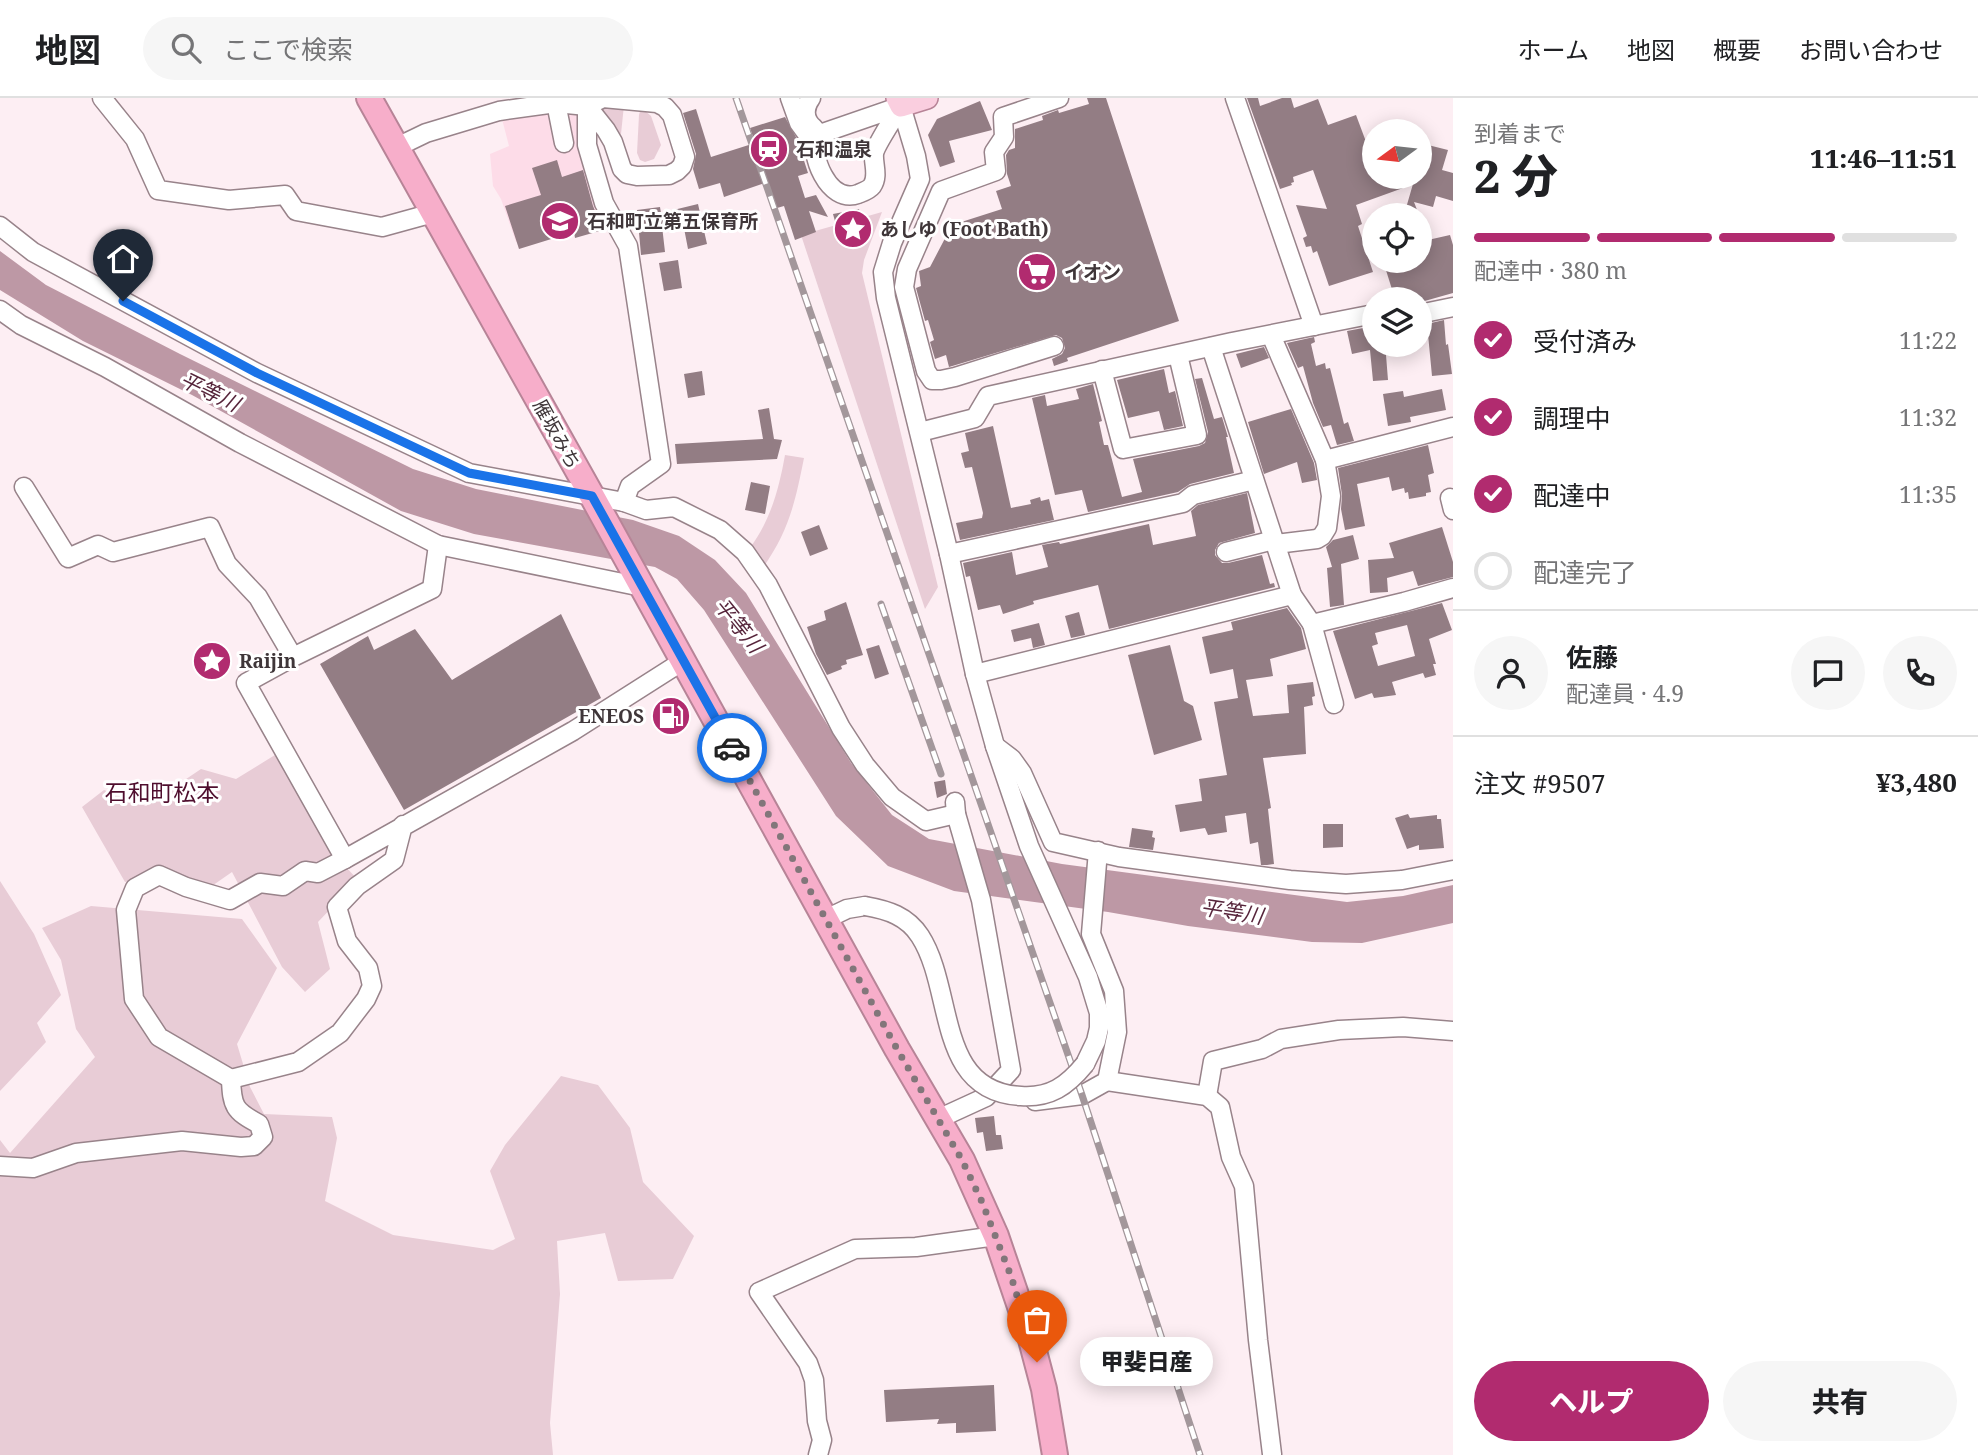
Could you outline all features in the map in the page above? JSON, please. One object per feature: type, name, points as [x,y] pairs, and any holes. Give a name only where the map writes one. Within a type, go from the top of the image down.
[{"type":"highway","name":"雁坂みち","points":[[369,98],[897,1049],[962,1160],[996,1236],[1030,1336],[1044,1389],[1055,1455]]},
{"type":"main road","points":[[899,102],[927,98]]},
{"type":"street","points":[[102,98],[135,139],[158,190],[229,200],[285,195],[296,211],[382,227],[433,212]]},
{"type":"street","points":[[397,147],[426,133],[499,111],[603,98],[664,103],[672,115],[685,157],[681,166],[669,175],[627,174],[622,169],[610,136],[587,102]]},
{"type":"street","points":[[790,98],[799,123],[815,145],[831,189],[847,197],[864,192],[872,186],[876,174],[874,157],[877,144],[885,135],[899,102]]},
{"type":"street","points":[[811,98],[805,113],[808,122],[816,129],[830,130]]},
{"type":"street","points":[[1054,346],[948,378],[932,380],[926,371],[904,287],[907,269],[941,191],[996,171],[994,152],[1004,137],[1003,117],[1059,98]]},
{"type":"street","points":[[1235,98],[1314,326]]},
{"type":"street","points":[[587,102],[587,145],[590,157],[604,203],[628,246],[661,464],[630,486],[624,502]]},
{"type":"street","points":[[815,145],[817,135],[899,102]]},
{"type":"street","points":[[826,919],[847,909],[865,906],[884,909],[908,921],[919,934],[932,960],[957,1053],[965,1068],[986,1088],[1008,1096],[1032,1097],[1051,1093],[1062,1088],[1085,1064],[1096,1041],[1099,1013],[1087,977],[1029,846],[995,746],[975,674],[950,554],[883,282],[883,272],[920,178],[899,102]]},
{"type":"street","points":[[556,103],[564,143]]},
{"type":"street","points":[[0,226],[33,252],[257,373],[469,473],[596,503],[624,502],[646,510],[674,507],[720,530],[745,552],[768,585],[841,728],[881,785],[902,806],[926,821],[957,814],[981,900],[1011,1070],[986,1097],[939,1119]]},
{"type":"street","points":[[888,258],[907,269]]},
{"type":"street","points":[[1432,311],[1453,307]]},
{"type":"street","points":[[0,310],[21,325],[240,443],[438,545],[640,583]]},
{"type":"street","points":[[920,432],[975,418],[988,396],[1178,355],[1231,340],[1271,335],[1362,316]]},
{"type":"street","points":[[1226,552],[1275,542],[1317,539],[1327,528],[1331,496],[1325,460],[1271,335]]},
{"type":"street","points":[[1211,347],[1292,595],[1312,624],[1334,704]]},
{"type":"street","points":[[1102,370],[1123,449],[1197,435],[1178,355]]},
{"type":"street","points":[[1325,460],[1453,428]]},
{"type":"street","points":[[950,554],[1183,503],[1193,495],[1255,480]]},
{"type":"street","points":[[24,487],[68,558],[98,545],[113,552],[210,527],[227,564],[258,597],[293,657]]},
{"type":"street","points":[[345,859],[246,683],[432,589],[438,545]]},
{"type":"street","points":[[1312,624],[1453,588]]},
{"type":"street","points":[[975,674],[1292,595]]},
{"type":"street","points":[[403,825],[394,860],[357,886],[337,907],[347,941],[369,968],[372,986],[366,999],[340,1033],[298,1062],[231,1079],[159,1037],[134,999],[125,910],[135,888],[159,875],[186,887],[230,900],[260,883],[282,886],[305,872],[318,873],[345,859],[403,825],[573,731],[683,661]]},
{"type":"street","points":[[995,746],[1012,759],[1022,773],[1053,842],[1098,857],[1119,857],[1276,878],[1346,884],[1402,880],[1453,870]]},
{"type":"street","points":[[1098,857],[1091,934],[1114,991],[1117,1032],[1107,1081]]},
{"type":"street","points":[[1207,1097],[1213,1061],[1262,1049],[1281,1039],[1339,1030],[1403,1027],[1453,1031]]},
{"type":"street","points":[[0,1166],[33,1168],[76,1153],[182,1142],[254,1146],[263,1137],[259,1124],[242,1115],[232,1102],[231,1079]]},
{"type":"street","points":[[986,1097],[1009,1102],[1073,1097],[1107,1081],[1207,1097],[1220,1107],[1231,1157],[1244,1186],[1272,1454]]},
{"type":"street","points":[[817,1455],[822,1440],[817,1421],[814,1380],[807,1363],[759,1292],[855,1249],[916,1247],[996,1236]]},
{"type":"shaded area","points":[[603,102],[624,105],[621,134],[595,110]]},
{"type":"shaded area","points":[[575,109],[613,222],[516,242],[501,199],[493,186],[490,154],[509,146],[502,119]]},
{"type":"shaded area","points":[[644,110],[651,116],[661,145],[654,159],[645,162],[640,160],[637,153],[639,115],[640,111]]},
{"type":"shaded area","points":[[882,212],[864,260],[862,273],[938,587],[925,609],[801,235]]},
{"type":"shaded area","points":[[785,455],[804,458],[790,516],[779,542],[762,569],[749,549],[763,528],[773,505]]},
{"type":"shaded area","points":[[275,755],[330,850],[358,880],[318,922],[330,969],[305,992],[282,967],[232,872],[209,888],[167,870],[125,882],[82,807],[104,790],[146,806],[201,769],[236,779]]},
{"type":"shaded area","points":[[0,881],[34,934],[61,995],[37,1023],[46,1042],[0,1091]]},
{"type":"shaded area","points":[[91,906],[242,919],[277,968],[237,1044],[250,1087],[264,1114],[332,1117],[337,1138],[325,1201],[393,1235],[493,1250],[515,1239],[490,1171],[505,1145],[561,1076],[598,1085],[630,1128],[643,1182],[694,1236],[673,1279],[618,1281],[605,1233],[557,1241],[560,1294],[550,1423],[553,1455],[0,1455],[0,1140],[10,1153],[95,1057],[76,1029],[61,960],[42,928]]},
{"type":"water","name":"平等川","points":[[0,251],[46,285],[413,469],[476,489],[633,520],[679,536],[715,560],[746,593],[851,763],[892,815],[929,839],[1062,864],[1347,902],[1403,896],[1453,885],[1453,923],[1362,943],[1312,942],[954,891],[888,866],[836,816],[704,610],[677,579],[655,567],[474,534],[401,511],[192,395],[83,341],[0,290]]},
{"type":"building","points":[[1087,98],[1106,98],[1179,321],[1067,358],[1068,361],[1054,366],[1052,359],[1062,354],[1065,348],[1062,338],[1056,335],[949,367],[946,355],[935,359],[930,342],[934,340],[928,320],[925,321],[916,288],[921,286],[919,271],[930,267],[952,225],[1002,209],[996,191],[1011,186],[1006,155],[1009,150],[1015,148],[1015,129],[1043,120],[1042,116],[1058,110],[1059,113],[1089,104]]},
{"type":"building","points":[[1247,98],[1258,98],[1260,106],[1282,98],[1291,98],[1294,108],[1318,99],[1328,125],[1356,115],[1362,131],[1362,189],[1400,189],[1356,205],[1362,224],[1358,226],[1362,238],[1362,273],[1370,273],[1329,286],[1317,251],[1313,253],[1311,246],[1306,247],[1303,238],[1307,236],[1296,205],[1327,209],[1313,170],[1293,177],[1292,185],[1280,189]]},
{"type":"building","points":[[980,101],[992,130],[949,141],[955,162],[940,167],[928,135],[937,119]]},
{"type":"building","points":[[696,109],[711,157],[755,143],[750,128],[785,117],[797,139],[808,173],[798,176],[805,198],[816,195],[828,217],[809,211],[816,232],[795,240],[784,206],[777,208],[768,182],[724,197],[720,183],[699,189],[693,169],[696,154],[683,113]]},
{"type":"building","points":[[1432,146],[1448,150],[1442,170],[1453,173],[1453,201],[1436,196],[1433,207],[1432,203],[1407,203],[1412,189],[1432,189]]},
{"type":"building","points":[[557,160],[562,177],[583,170],[603,230],[575,238],[574,232],[519,249],[505,206],[541,195],[532,168]]},
{"type":"building","points":[[698,204],[707,244],[688,249],[683,223],[662,226],[665,252],[641,255],[637,210],[660,207],[661,213]]},
{"type":"building","points":[[859,209],[865,232],[840,239],[833,214]]},
{"type":"building","points":[[1450,235],[1453,245],[1453,293],[1432,299],[1432,287],[1391,287],[1387,273],[1432,273],[1432,239]]},
{"type":"building","points":[[678,260],[682,288],[664,291],[659,263]]},
{"type":"building","points":[[1444,320],[1452,374],[1432,376],[1432,323]]},
{"type":"building","points":[[1362,328],[1362,352],[1352,354],[1347,331]]},
{"type":"building","points":[[1314,337],[1315,342],[1311,344],[1316,366],[1325,363],[1326,369],[1330,368],[1344,424],[1348,422],[1354,441],[1337,445],[1331,425],[1323,427],[1303,366],[1298,368],[1287,343]]},
{"type":"building","points":[[1264,347],[1269,358],[1241,368],[1236,354]]},
{"type":"building","points":[[1371,357],[1386,357],[1388,380],[1373,381]]},
{"type":"building","points":[[1164,369],[1169,393],[1175,391],[1183,426],[1164,430],[1159,411],[1128,418],[1117,380]]},
{"type":"building","points":[[702,371],[705,395],[688,398],[684,374]]},
{"type":"building","points":[[1202,378],[1214,419],[1222,417],[1234,473],[1190,484],[1178,492],[1088,512],[1082,490],[1055,495],[1032,398],[1045,395],[1047,406],[1079,399],[1076,389],[1093,384],[1102,421],[1099,422],[1104,445],[1108,445],[1122,497],[1142,492],[1133,459],[1205,443],[1208,432],[1195,379]]},
{"type":"building","points":[[1442,389],[1446,410],[1410,417],[1411,422],[1388,426],[1383,394],[1403,391],[1404,397]]},
{"type":"building","points":[[769,408],[774,439],[782,440],[777,459],[677,464],[675,444],[763,439],[758,410]]},
{"type":"building","points":[[1291,409],[1314,463],[1317,480],[1302,483],[1297,462],[1264,474],[1248,422]]},
{"type":"building","points":[[993,426],[1011,508],[1031,504],[1030,500],[1040,497],[1041,501],[1049,499],[1054,520],[960,540],[956,523],[982,518],[983,513],[972,467],[965,468],[961,453],[969,451],[965,433]]},
{"type":"building","points":[[1428,445],[1434,473],[1428,475],[1431,492],[1426,493],[1426,496],[1409,499],[1404,488],[1392,491],[1389,477],[1357,484],[1365,526],[1345,530],[1338,468]]},
{"type":"building","points":[[751,482],[770,486],[765,514],[745,510]]},
{"type":"building","points":[[1247,493],[1255,533],[1219,543],[1215,555],[1222,563],[1228,563],[1262,555],[1270,584],[1274,583],[1275,587],[1109,629],[1098,585],[1033,601],[1034,604],[1003,614],[1000,605],[978,610],[970,576],[966,577],[963,563],[1012,552],[1016,575],[1048,567],[1042,545],[1060,544],[1149,524],[1153,545],[1196,536],[1191,511],[1198,505]]},
{"type":"building","points":[[819,525],[828,549],[810,556],[801,532]]},
{"type":"building","points":[[1442,527],[1453,562],[1453,577],[1418,586],[1413,571],[1387,578],[1388,592],[1370,593],[1368,560],[1394,558],[1389,543]]},
{"type":"building","points":[[1353,535],[1359,559],[1341,564],[1344,605],[1330,607],[1327,568],[1332,567],[1326,547],[1333,540]]},
{"type":"building","points":[[846,602],[863,655],[846,660],[847,664],[841,666],[842,669],[827,675],[807,627],[826,620],[824,611]]},
{"type":"building","points":[[1442,603],[1452,630],[1429,639],[1436,675],[1425,678],[1423,673],[1392,682],[1396,695],[1374,698],[1372,693],[1355,699],[1333,631]],"holes":[[[1407,625],[1415,656],[1378,666],[1372,646],[1378,644],[1375,633]]]},
{"type":"building","points":[[1287,608],[1301,628],[1306,649],[1270,659],[1273,676],[1246,680],[1253,716],[1289,713],[1287,685],[1313,682],[1315,696],[1312,697],[1313,705],[1304,707],[1306,754],[1263,758],[1271,808],[1268,809],[1274,864],[1261,865],[1258,842],[1250,844],[1246,813],[1225,816],[1227,832],[1208,835],[1205,828],[1180,832],[1175,805],[1202,801],[1199,779],[1227,775],[1214,702],[1238,698],[1233,669],[1210,674],[1202,637],[1233,630],[1231,622]]},
{"type":"building","points":[[1079,612],[1085,635],[1071,638],[1065,616]]},
{"type":"building","points":[[561,614],[601,698],[404,810],[320,664],[368,636],[374,650],[415,629],[452,680]]},
{"type":"building","points":[[1039,623],[1045,645],[1033,648],[1031,638],[1014,642],[1011,630]]},
{"type":"building","points":[[879,645],[889,674],[875,679],[866,649]]},
{"type":"building","points":[[1170,645],[1184,701],[1193,706],[1202,740],[1154,755],[1128,655]]},
{"type":"building","points":[[945,780],[947,794],[937,798],[934,782]]},
{"type":"building","points":[[1408,814],[1410,818],[1437,815],[1437,819],[1441,819],[1444,848],[1419,850],[1419,845],[1407,849],[1395,818]]},
{"type":"building","points":[[1323,824],[1343,824],[1343,847],[1323,848]]},
{"type":"building","points":[[1132,828],[1153,831],[1153,850],[1129,847]]},
{"type":"building","points":[[994,1116],[996,1135],[1001,1135],[1003,1149],[986,1151],[983,1132],[977,1133],[975,1118]]},
{"type":"building","points":[[994,1385],[996,1431],[956,1433],[956,1423],[937,1424],[939,1419],[886,1422],[884,1390]]},
{"type":"railway","points":[[736,98],[1082,1095],[1200,1455]]},
{"type":"railway","points":[[881,604],[941,774]]},
{"type":"way so far","points":[[732,748],[897,1049],[962,1160],[1011,1276],[1037,1362]]},
{"type":"place","name":"石和温泉","points":[[769,149]]},
{"type":"place","name":"石和町立第五保育所","points":[[560,221]]},
{"type":"place","name":"あしゆ (Foot Bath)","points":[[853,229]]},
{"type":"place","name":"イオン","points":[[1037,272]]},
{"type":"place","name":"Raijin","points":[[212,661]]},
{"type":"place","name":"ENEOS","points":[[671,716]]},
{"type":"place","name":"甲斐日産","points":[[1037,1362]]},
{"type":"district","name":"石和町松本","points":[[162,792]]},
{"type":"route","points":[[123,301],[257,373],[469,473],[592,496],[732,748]]}]
